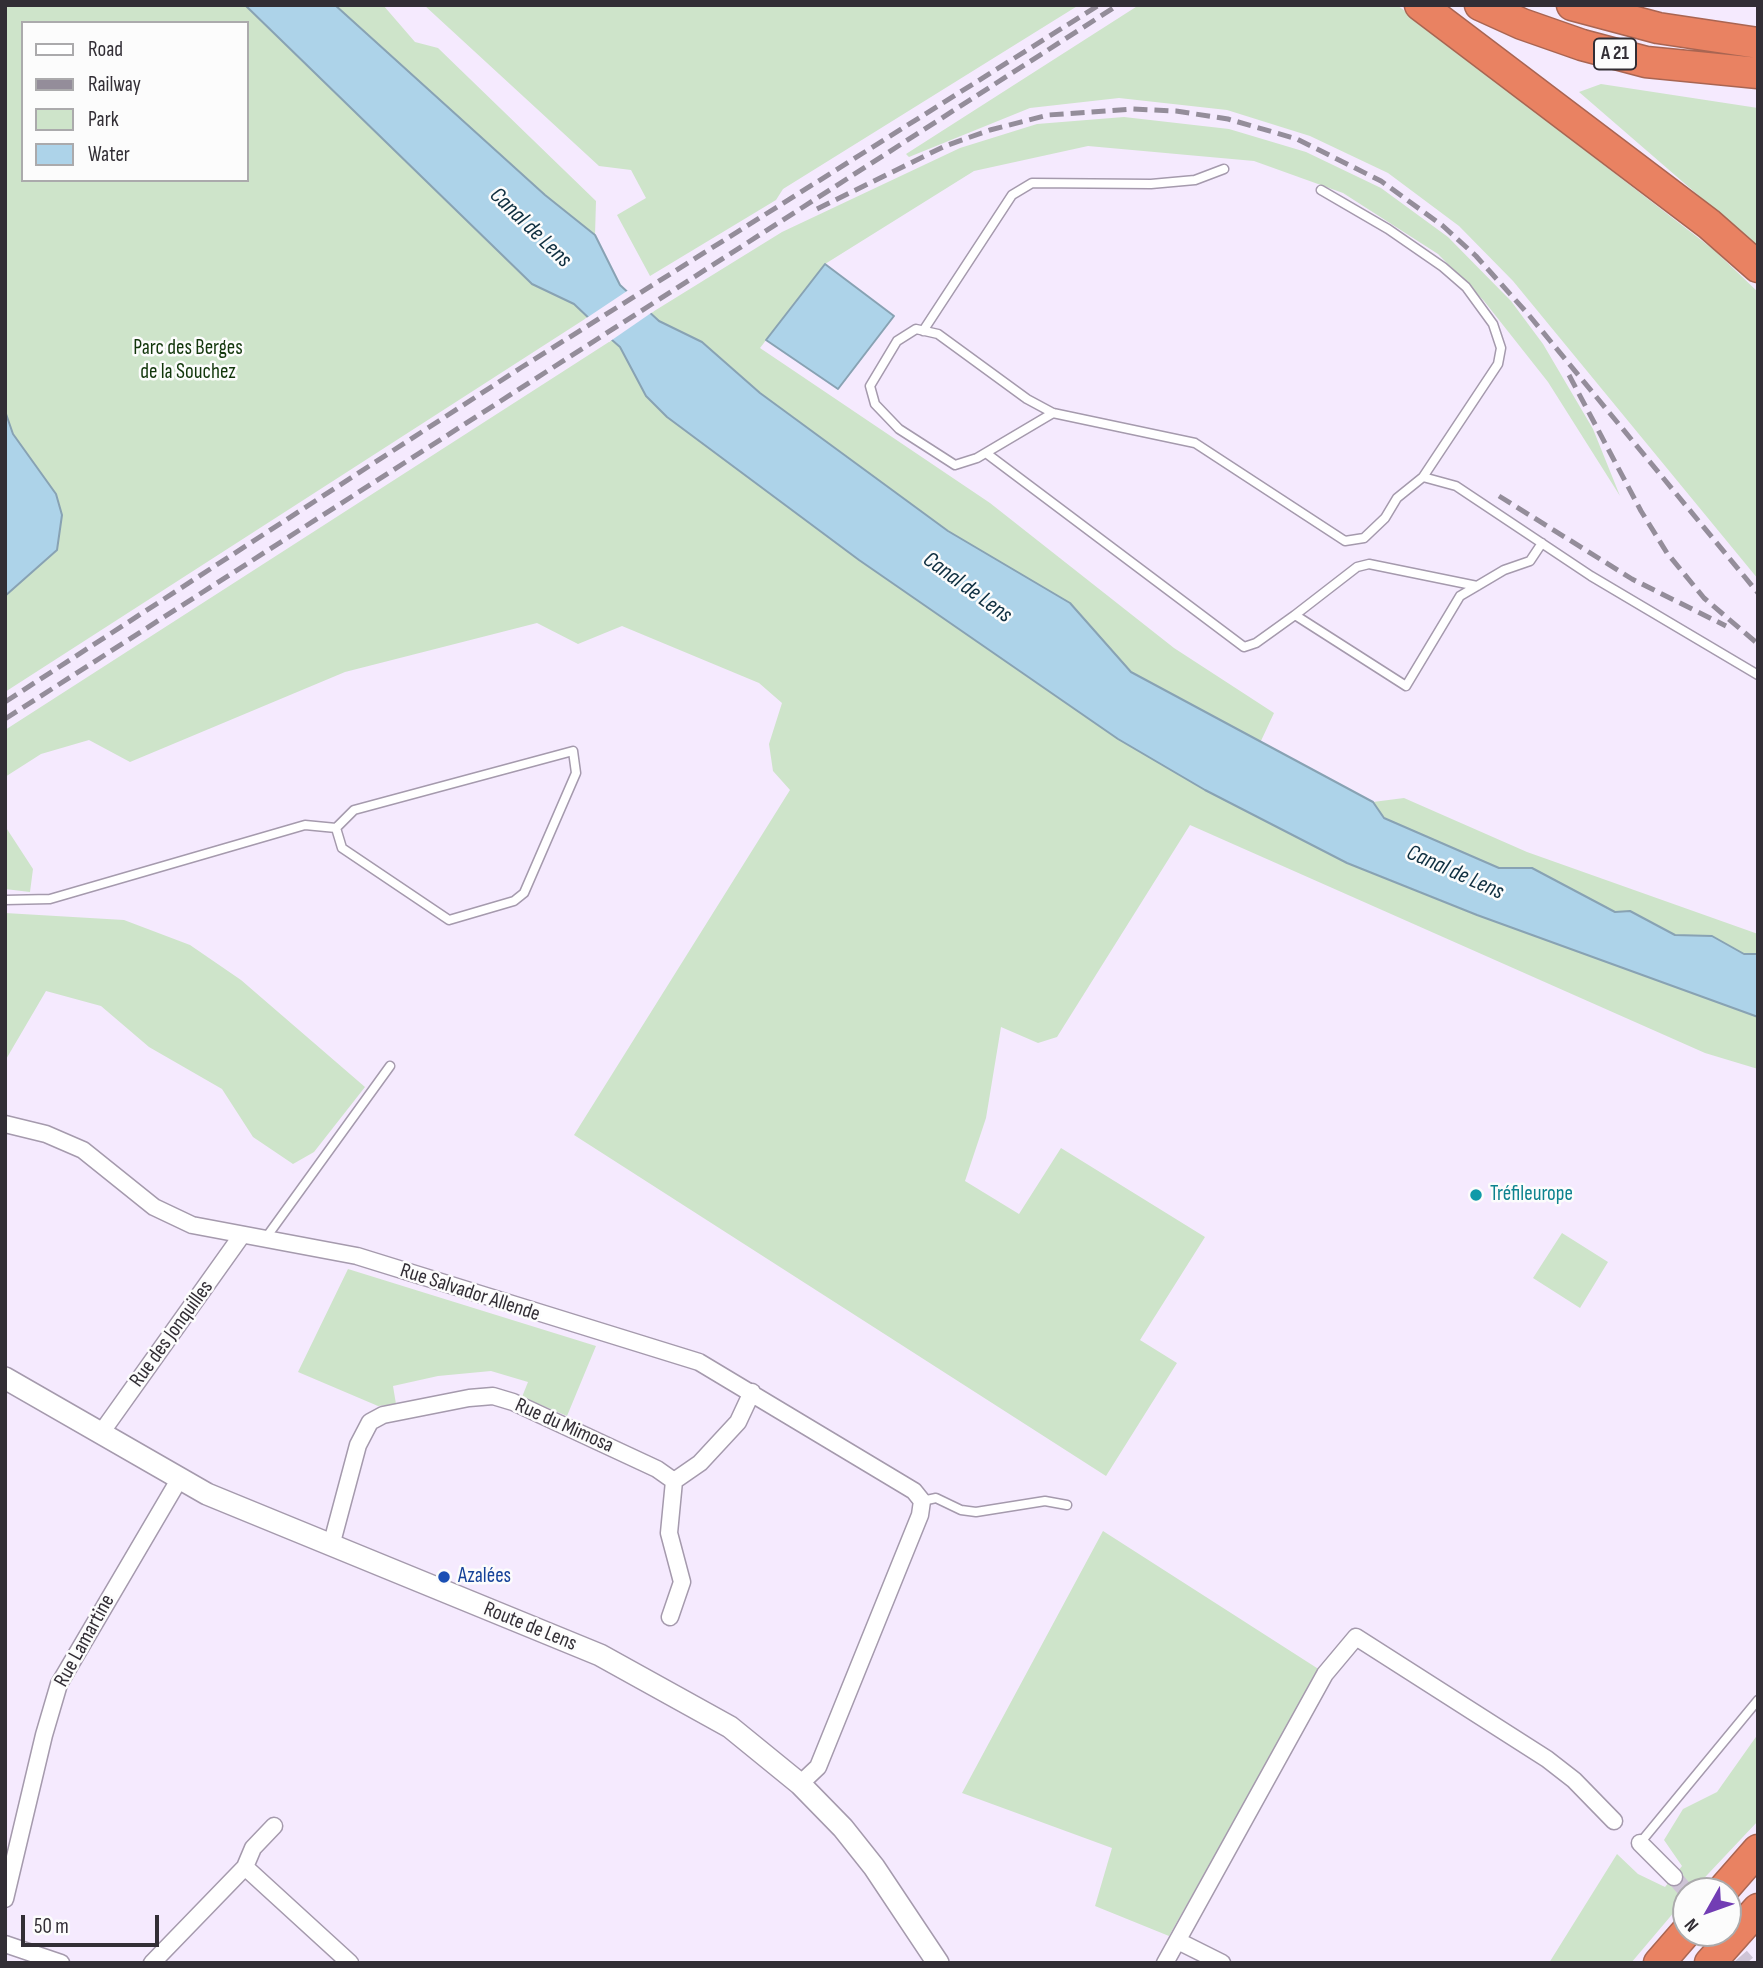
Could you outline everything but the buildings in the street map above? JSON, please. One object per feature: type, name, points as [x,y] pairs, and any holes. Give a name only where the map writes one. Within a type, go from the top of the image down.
[{"type":"highway","points":[[1420,5],[1709,224],[1758,267]]},
{"type":"highway","name":"A 21","points":[[1480,5],[1522,24],[1583,45],[1646,62],[1758,74]]},
{"type":"highway","name":"A 21","points":[[1572,5],[1658,28],[1758,43]]},
{"type":"highway","points":[[1734,1877],[1758,1850]]},
{"type":"highway","points":[[1710,1963],[1758,1909]]},
{"type":"highway","points":[[1659,1963],[1673,1947]]},
{"type":"street","name":"Rue Salvador Allende","points":[[5,1124],[46,1134],[83,1150],[142,1198],[170,1216],[192,1225],[357,1256],[595,1332],[699,1362],[915,1491],[922,1500]]},
{"type":"street","name":"Rue des Jonquilles","points":[[101,1433],[242,1235]]},
{"type":"street","name":"Route de Lens","points":[[5,1378],[207,1494],[600,1655],[730,1727],[800,1784],[843,1828],[874,1867],[938,1963]]},
{"type":"street","points":[[670,1617],[682,1582],[669,1534],[674,1481],[700,1463],[738,1422],[752,1392]]},
{"type":"street","name":"Rue du Mimosa","points":[[331,1546],[358,1446],[370,1422],[383,1415],[469,1398],[493,1396],[513,1402],[657,1469],[674,1481]]},
{"type":"street","name":"Rue Lamartine","points":[[5,1899],[44,1735],[59,1684],[180,1478]]},
{"type":"street","points":[[800,1784],[818,1767],[920,1515],[922,1500]]},
{"type":"street","points":[[1165,1963],[1325,1674],[1356,1637],[1547,1759],[1574,1780],[1614,1821]]},
{"type":"street","points":[[152,1963],[245,1867],[253,1848],[274,1826]]},
{"type":"street","points":[[1640,1843],[1674,1877]]},
{"type":"street","points":[[245,1867],[350,1963]]},
{"type":"street","points":[[1181,1934],[1222,1963]]},
{"type":"street","points":[[5,1944],[61,1963]]},
{"type":"lane","points":[[923,331],[1012,195],[1032,183],[1151,184],[1195,180],[1224,169]]},
{"type":"lane","points":[[1053,413],[986,453],[955,465],[899,429],[875,404],[870,386],[897,341],[916,329],[938,334],[1027,399],[1053,413],[1195,443],[1345,541],[1364,538],[1385,518],[1397,498],[1423,477],[1498,364],[1502,348],[1493,324],[1466,287],[1443,267],[1388,229],[1321,190]]},
{"type":"lane","points":[[986,453],[1244,647],[1256,643],[1357,568],[1369,564],[1477,586]]},
{"type":"lane","points":[[1423,477],[1456,486],[1542,543],[1758,675]]},
{"type":"lane","points":[[1295,615],[1406,686],[1460,596],[1504,570],[1530,561],[1542,543]]},
{"type":"lane","points":[[573,751],[576,773],[524,893],[514,901],[449,920],[342,848],[336,828],[354,810],[573,751]]},
{"type":"lane","points":[[5,900],[50,899],[305,825],[336,828]]},
{"type":"lane","points":[[265,1239],[390,1066]]},
{"type":"lane","name":"Rue Salvador Allende","points":[[922,1500],[936,1497],[961,1510],[976,1511],[1045,1501],[1067,1505]]},
{"type":"lane","points":[[1640,1843],[1758,1700]]},
{"type":"green space","name":"Parc des Berges de la Souchez","points":[[5,5],[245,5],[532,284],[574,304],[588,317],[5,692]]},
{"type":"green space","points":[[335,5],[383,5],[415,42],[438,48],[596,201],[595,235],[545,195]]},
{"type":"green space","points":[[424,5],[1079,5],[783,189],[776,200],[650,276],[617,215],[646,198],[631,170],[599,166]]},
{"type":"green space","points":[[1139,5],[1397,5],[1714,250],[1758,292],[1758,579],[1513,281],[1459,226],[1388,173],[1310,136],[1227,110],[1119,98],[1030,108],[909,157],[906,154]]},
{"type":"green space","points":[[1601,84],[1758,108],[1758,247],[1579,92]]},
{"type":"green space","points":[[1124,117],[1229,129],[1306,152],[1381,188],[1448,237],[1511,301],[1543,344],[1593,429],[1620,496],[1548,382],[1484,301],[1438,254],[1343,193],[1254,161],[1088,146],[974,171],[825,264],[760,348],[990,503],[1174,648],[1274,713],[1260,743],[1131,672],[1070,603],[948,531],[760,393],[702,342],[659,321],[651,313],[782,232],[960,148],[1037,124]]},
{"type":"green space","points":[[612,340],[859,560],[1118,739],[1205,790],[1347,863],[1477,915],[1758,1017],[1758,1069],[1705,1053],[1190,825],[1057,1037],[1038,1043],[1001,1027],[986,1118],[965,1181],[1019,1214],[1061,1148],[1205,1237],[1140,1340],[1177,1363],[1106,1476],[574,1135],[790,790],[773,771],[769,744],[782,703],[759,683],[622,626],[578,644],[537,623],[345,672],[130,762],[89,740],[41,754],[5,777],[5,730]]},
{"type":"green space","points":[[1404,798],[1527,852],[1758,934],[1758,954],[1744,954],[1712,936],[1675,935],[1630,911],[1615,912],[1532,868],[1500,868],[1384,818],[1373,802]]},
{"type":"green space","points":[[5,826],[33,869],[30,892],[5,889]]},
{"type":"green space","points":[[5,913],[124,920],[190,945],[241,980],[365,1087],[314,1152],[293,1164],[253,1137],[222,1089],[149,1047],[101,1006],[46,991],[5,1061]]},
{"type":"green space","points":[[1562,1233],[1608,1262],[1580,1308],[1533,1278]]},
{"type":"green space","points":[[348,1269],[596,1346],[567,1416],[522,1397],[528,1382],[491,1371],[438,1376],[393,1386],[396,1404],[378,1406],[298,1372]]},
{"type":"green space","points":[[1103,1531],[1320,1670],[1169,1936],[1095,1906],[1112,1848],[962,1793]]},
{"type":"green space","points":[[1758,1734],[1758,1821],[1705,1877],[1673,1877],[1682,1866],[1664,1840],[1683,1809],[1717,1792]]},
{"type":"green space","points":[[1617,1854],[1638,1874],[1665,1887],[1672,1878],[1672,1915],[1631,1963],[1549,1963]]},
{"type":"water","name":"Canal de Lens","points":[[245,5],[335,5],[545,195],[595,235],[620,285],[659,321],[702,342],[760,393],[948,531],[1070,603],[1131,672],[1373,802],[1384,818],[1499,868],[1532,868],[1615,912],[1630,911],[1675,935],[1712,936],[1744,954],[1758,954],[1758,1017],[1477,915],[1347,863],[1205,790],[1118,739],[859,560],[667,417],[646,396],[620,347],[574,304],[532,284]]},
{"type":"water","points":[[825,264],[894,316],[838,389],[766,340]]},
{"type":"water","points":[[5,411],[13,434],[56,494],[62,515],[57,550],[5,596]]},
{"type":"pier","points":[[630,289],[654,311],[609,342],[585,319]]},
{"type":"tunnel","points":[[1733,1947],[1747,1963]]},
{"type":"railway","points":[[5,702],[522,367],[1099,5]]},
{"type":"railway","points":[[5,719],[1118,5]]},
{"type":"railway","points":[[817,209],[945,146],[990,130],[1048,115],[1132,109],[1176,111],[1228,119],[1297,139],[1381,181],[1443,226],[1476,256],[1528,314],[1758,593]]},
{"type":"railway","points":[[1569,375],[1641,511],[1667,553],[1704,598],[1758,644]]},
{"type":"railway","points":[[1499,496],[1632,579],[1726,626]]},
{"type":"place","name":"Tréfileurope","points":[[1476,1195]]},
{"type":"place","name":"Azalées","points":[[444,1577]]}]
